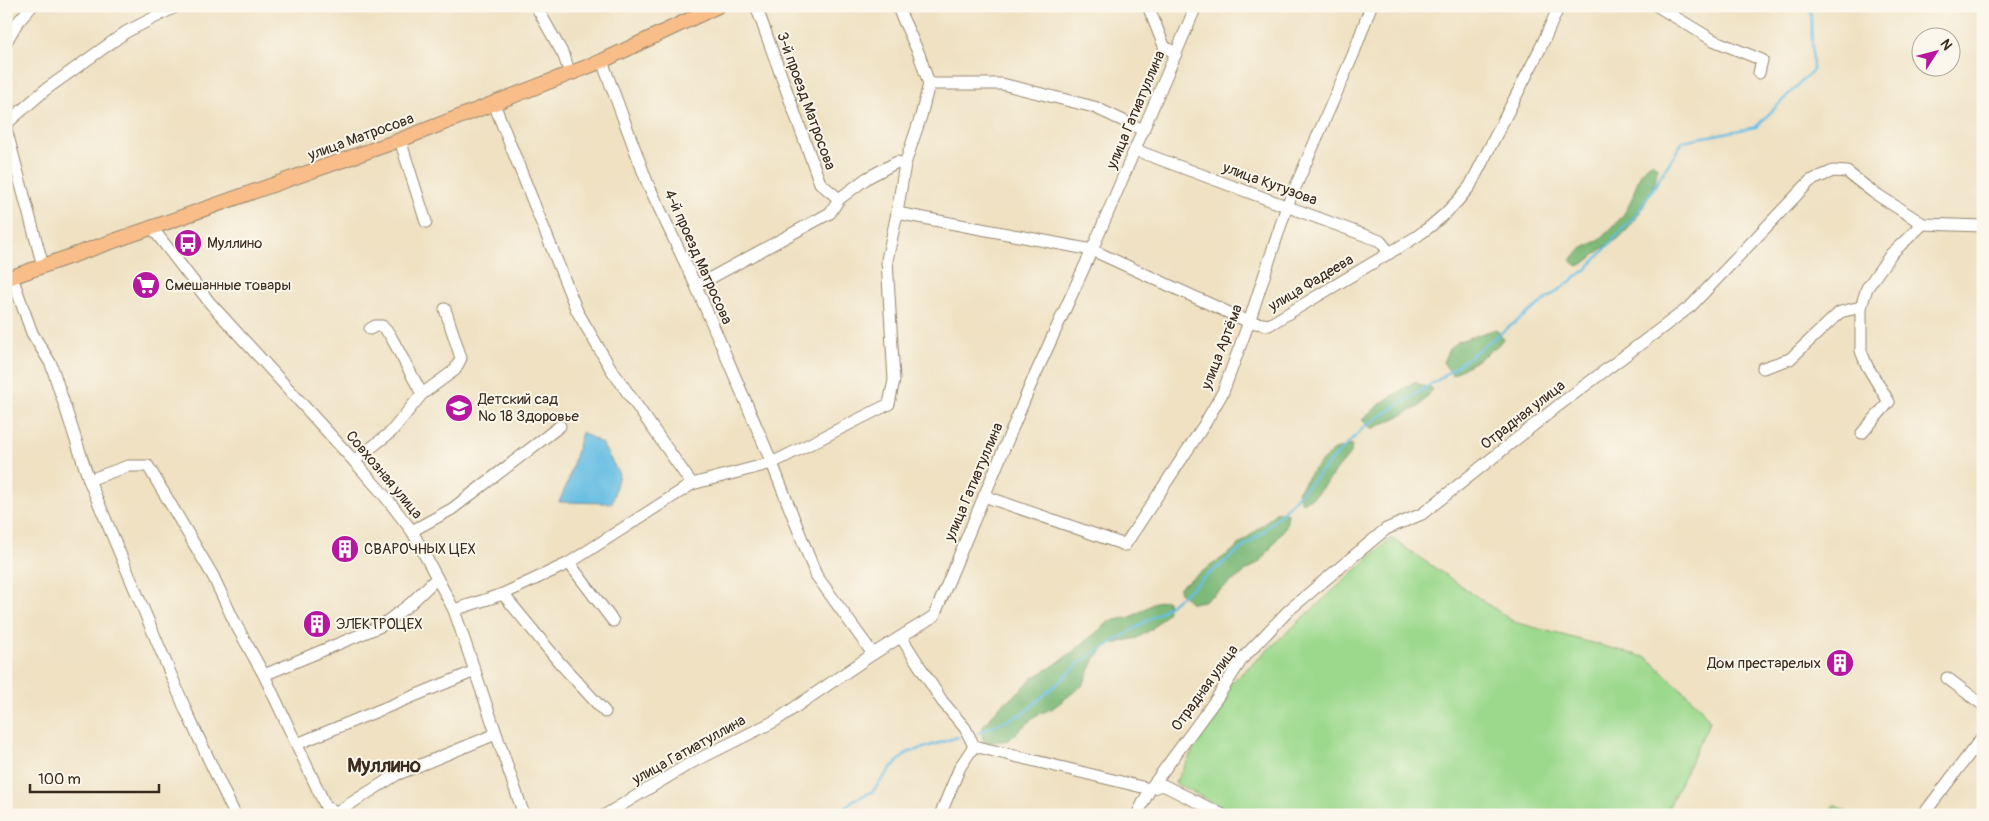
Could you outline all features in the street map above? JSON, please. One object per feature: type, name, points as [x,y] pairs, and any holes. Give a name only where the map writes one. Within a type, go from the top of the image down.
[{"type":"main road","name":"улица Матросова","points":[[9,278],[400,140],[494,104],[602,61],[718,6]]},
{"type":"street","points":[[6,42],[32,6]]},
{"type":"street","points":[[6,124],[45,90],[126,32],[177,6]]},
{"type":"street","points":[[536,6],[564,56],[570,74]]},
{"type":"street","name":"3-й проезд Матросова","points":[[756,6],[820,183],[839,199]]},
{"type":"street","points":[[454,610],[504,594],[569,563],[692,484],[772,463],[889,404],[894,380],[887,260],[905,164],[921,116],[929,84],[919,54],[897,6]]},
{"type":"street","points":[[1148,6],[1164,46],[1176,54]]},
{"type":"street","name":"улица Гатиатуллина","points":[[605,815],[689,764],[775,721],[873,654],[934,616],[1041,361],[1092,250],[1196,6]]},
{"type":"street","name":"улица Артёма","points":[[984,496],[1125,545],[1204,425],[1223,392],[1249,322],[1287,206],[1353,55],[1371,6]]},
{"type":"street","name":"улица Фадеева","points":[[897,213],[1092,250],[1249,322],[1269,325],[1437,223],[1456,205],[1470,186],[1541,47],[1558,6]]},
{"type":"street","points":[[1657,6],[1713,40],[1762,60],[1759,73]]},
{"type":"street","name":"4-й проезд Матросова","points":[[602,61],[647,182],[696,286],[772,463],[816,575],[873,654]]},
{"type":"street","points":[[929,84],[1002,84],[1094,107],[1144,130]]},
{"type":"street","points":[[494,104],[577,311],[611,369],[692,484]]},
{"type":"street","points":[[6,129],[43,266]]},
{"type":"street","points":[[400,140],[426,222]]},
{"type":"street","name":"улица Кутузова","points":[[1135,150],[1380,241],[1390,253]]},
{"type":"street","points":[[696,286],[830,213],[839,199],[867,178],[897,162],[905,164]]},
{"type":"street","name":"Отрадная улица","points":[[1137,815],[1150,789],[1217,698],[1242,659],[1289,610],[1386,529],[1422,514],[1559,405],[1691,306],[1810,181],[1833,171],[1848,172],[1873,192],[1923,224]]},
{"type":"street","points":[[1862,433],[1889,402],[1867,366],[1861,351],[1861,307],[1867,288],[1892,254],[1923,224],[1983,226]]},
{"type":"street","name":"Совхозная улица","points":[[153,228],[210,303],[354,461],[412,531],[454,610],[524,815]]},
{"type":"street","points":[[9,278],[32,333],[51,364],[88,480],[188,713],[236,815]]},
{"type":"street","points":[[1763,368],[1790,359],[1840,312],[1861,307]]},
{"type":"street","points":[[354,461],[390,432],[422,394],[455,370],[461,358],[445,309]]},
{"type":"street","points":[[370,329],[374,326],[382,326],[390,335],[422,394]]},
{"type":"street","points":[[412,531],[452,509],[560,426]]},
{"type":"street","points":[[88,480],[128,466],[148,466],[213,576],[235,623],[264,675],[326,807],[337,812],[396,776],[496,734]]},
{"type":"street","points":[[569,563],[613,621]]},
{"type":"street","points":[[264,675],[381,626],[410,604],[437,578]]},
{"type":"street","points":[[504,594],[559,662],[605,712]]},
{"type":"street","points":[[901,637],[942,701],[965,728],[974,746],[1150,789],[1163,785],[1223,815]]},
{"type":"street","points":[[296,744],[475,671]]},
{"type":"street","points":[[1948,678],[1983,705]]},
{"type":"street","points":[[1923,815],[1983,736]]},
{"type":"street","points":[[940,815],[960,767],[974,746]]},
{"type":"green space","points":[[1652,163],[1657,167],[1654,184],[1645,203],[1628,229],[1618,239],[1582,264],[1578,266],[1571,261],[1578,252],[1601,238],[1620,218],[1629,206],[1642,172]]},
{"type":"green space","points":[[1496,329],[1503,339],[1497,346],[1452,375],[1443,362],[1449,349],[1459,341]]},
{"type":"green space","points":[[1414,382],[1433,389],[1419,407],[1372,429],[1362,420],[1384,401]]},
{"type":"green space","points":[[1352,445],[1351,453],[1314,497],[1302,502],[1297,492],[1311,472],[1332,451]]},
{"type":"green space","points":[[1278,511],[1288,513],[1286,526],[1262,560],[1203,601],[1192,603],[1180,593],[1179,588],[1182,585],[1231,552]]},
{"type":"green space","points":[[1391,538],[1514,622],[1648,658],[1699,706],[1710,721],[1665,815],[1237,815],[1175,783],[1229,685]]},
{"type":"green space","points":[[1167,600],[1168,612],[1152,629],[1137,638],[1108,645],[1095,658],[1083,685],[1053,708],[1035,716],[1009,740],[984,743],[982,736],[983,726],[1003,703],[1014,696],[1034,677],[1075,650],[1110,621],[1131,617],[1156,602]]},
{"type":"green space","points":[[1834,805],[1853,815],[1826,815]]},
{"type":"water","points":[[582,432],[602,444],[619,474],[612,503],[559,502],[568,482]]},
{"type":"waterway","points":[[978,733],[1024,713],[1080,663],[1161,612],[1264,531],[1365,426],[1438,380],[1587,269],[1637,214],[1683,141],[1756,127],[1813,70],[1811,12],[1807,6]]},
{"type":"waterway","points":[[839,815],[853,800],[872,792],[891,768],[907,753],[958,737]]},
{"type":"place","name":"Муллино","points":[[188,243]]},
{"type":"place","name":"Смешанные товары","points":[[146,285]]},
{"type":"place","name":"Детский сад № 18 Здоровье","points":[[459,408]]},
{"type":"place","name":"СВАРОЧНЫХ ЦЕХ","points":[[345,549]]},
{"type":"place","name":"ЭЛЕКТРОЦЕХ","points":[[317,624]]},
{"type":"place","name":"Дом престарелых","points":[[1840,663]]},
{"type":"district","name":"Муллино","points":[[384,765]]}]
